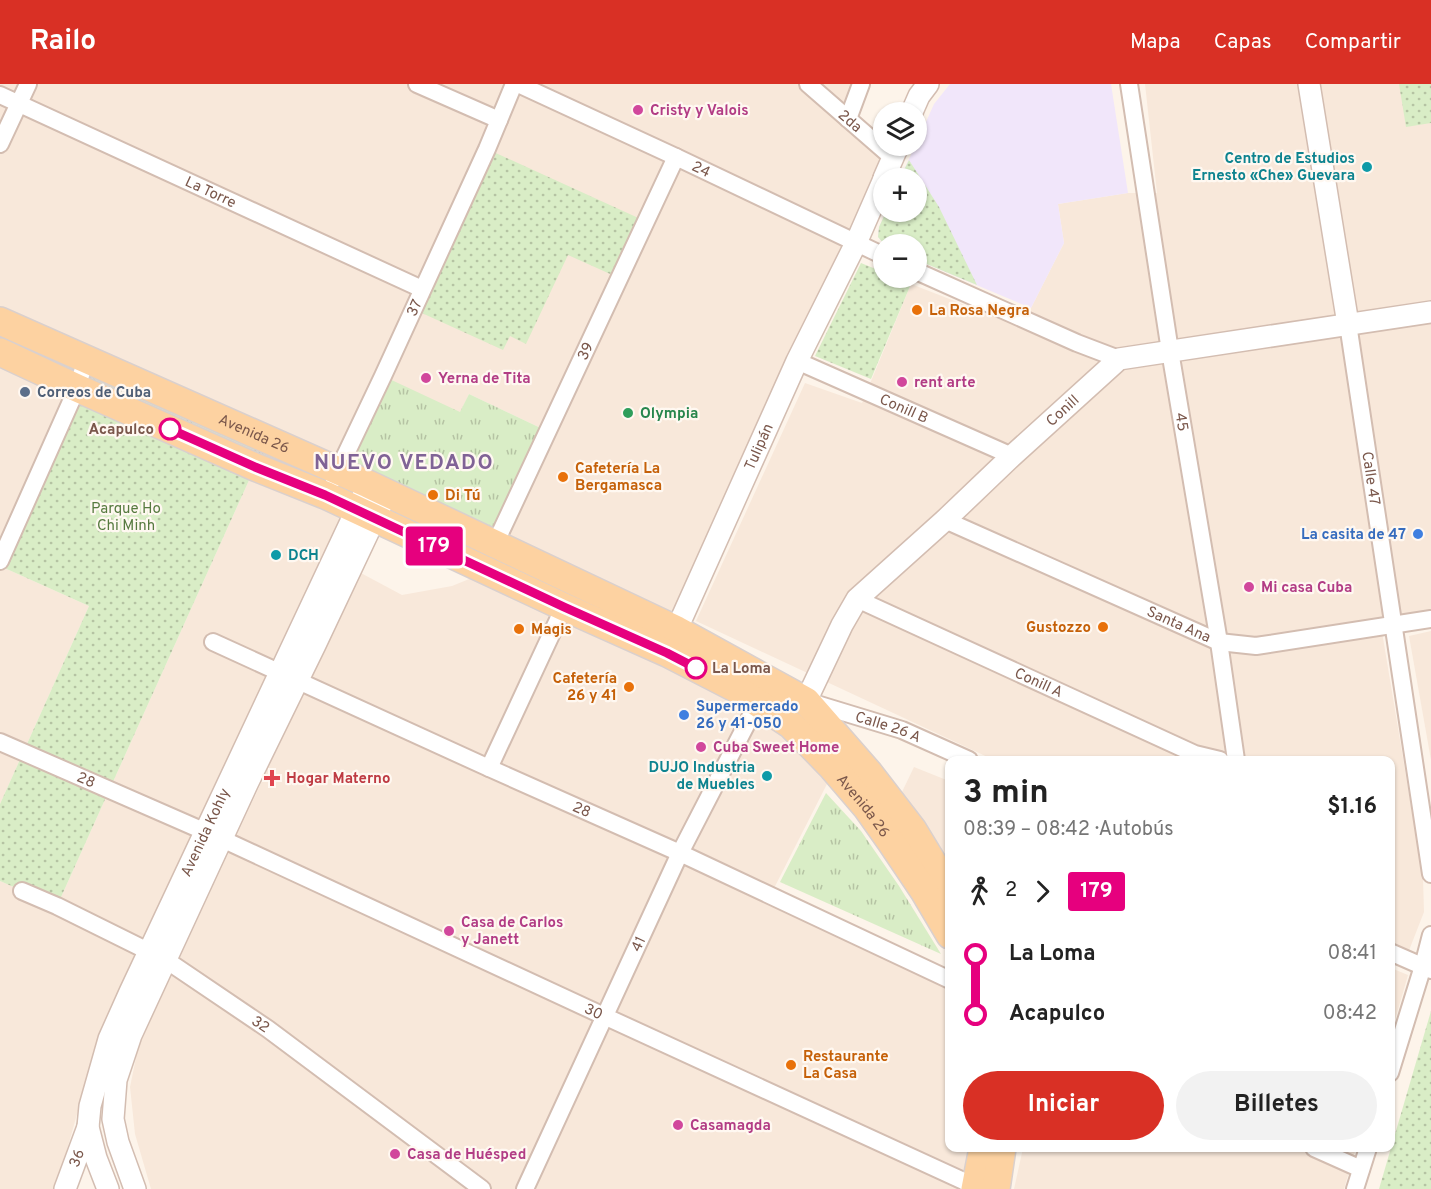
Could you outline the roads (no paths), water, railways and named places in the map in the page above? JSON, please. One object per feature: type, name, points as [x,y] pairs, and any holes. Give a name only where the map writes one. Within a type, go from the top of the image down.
[{"type":"main road","name":"Avenida 26","points":[[0,321],[378,488],[495,544],[672,641],[806,701],[868,773],[912,830],[945,883]]},
{"type":"main road","name":"Avenida 26","points":[[0,352],[255,467],[325,495],[564,607],[672,641],[735,688],[791,725],[831,766],[867,808],[924,891],[945,927]]},
{"type":"main road","points":[[758,702],[783,708],[796,708],[806,701]]},
{"type":"main road","points":[[982,1188],[983,1152]]},
{"type":"main road","points":[[982,1188],[1000,1152]]},
{"type":"street","points":[[0,144],[28,84]]},
{"type":"street","points":[[417,84],[499,120]]},
{"type":"street","name":"37","points":[[325,495],[383,376],[516,84]]},
{"type":"street","name":"24","points":[[516,84],[873,251]]},
{"type":"street","name":"2da","points":[[807,84],[848,119],[873,137]]},
{"type":"street","points":[[848,119],[861,84]]},
{"type":"street","points":[[916,102],[928,84]]},
{"type":"street","name":"45","points":[[1129,84],[1235,756]]},
{"type":"street","name":"Calle 47","points":[[1309,84],[1348,324],[1431,874]]},
{"type":"street","name":"La Torre","points":[[0,95],[422,289]]},
{"type":"street","name":"39","points":[[495,544],[676,157]]},
{"type":"street","name":"Tulipán","points":[[672,641],[797,361],[873,204]]},
{"type":"street","points":[[927,276],[1077,343],[1119,359],[1431,312]]},
{"type":"street","points":[[0,561],[77,388],[86,359]]},
{"type":"street","name":"Conill","points":[[806,701],[842,625],[858,599],[1119,359]]},
{"type":"street","name":"Conill B","points":[[797,361],[1012,456]]},
{"type":"street","name":"Avenida Kohly","points":[[108,1189],[96,1158],[88,1127],[90,1106],[109,1039],[158,956],[378,488]]},
{"type":"street","name":"Santa Ana","points":[[945,520],[1219,642],[1256,646],[1431,619]]},
{"type":"street","name":"Conill A","points":[[858,599],[1203,756]]},
{"type":"street","points":[[489,768],[564,607]]},
{"type":"street","name":"28","points":[[213,642],[680,853],[945,979]]},
{"type":"street","name":"Calle 26 A","points":[[806,701],[902,730],[960,756]]},
{"type":"street","name":"41","points":[[525,1189],[680,853],[758,702]]},
{"type":"street","name":"28","points":[[0,742],[214,835]]},
{"type":"street","name":"30","points":[[214,835],[982,1188]]},
{"type":"street","name":"32","points":[[22,891],[158,956],[268,1029],[482,1189]]},
{"type":"street","points":[[1395,1059],[1427,968],[1431,934]]},
{"type":"street","points":[[1395,954],[1427,968]]},
{"type":"street","name":"Avenida Kohly","points":[[135,1189],[118,1142],[113,1119],[116,1080],[158,956]]},
{"type":"street","name":"36","points":[[68,1182],[88,1127]]},
{"type":"street","points":[[68,1182],[118,1142]]},
{"type":"street","points":[[1323,1152],[1361,1168]]},
{"type":"street","points":[[1355,1189],[1367,1152]]},
{"type":"place","name":"Cristy y Valois","points":[[638,110]]},
{"type":"place","name":"Centro de Estudios Ernesto «Che» Guevara","points":[[1367,167]]},
{"type":"place","name":"La Rosa Negra","points":[[917,310]]},
{"type":"place","name":"Yerna de Tita","points":[[426,378]]},
{"type":"place","name":"rent arte","points":[[902,382]]},
{"type":"place","name":"Correos de Cuba","points":[[25,392]]},
{"type":"place","name":"Olympia","points":[[628,413]]},
{"type":"place","name":"Acapulco","points":[[170,429]]},
{"type":"place","name":"Cafetería La Bergamasca","points":[[563,477]]},
{"type":"place","name":"Di Tú","points":[[433,495]]},
{"type":"place","name":"La casita de 47","points":[[1418,534]]},
{"type":"place","name":"DCH","points":[[276,555]]},
{"type":"place","name":"Mi casa Cuba","points":[[1249,587]]},
{"type":"place","name":"Gustozzo","points":[[1103,627]]},
{"type":"place","name":"Magis","points":[[519,629]]},
{"type":"place","name":"La Loma","points":[[696,668]]},
{"type":"place","name":"Cafetería 26 y 41","points":[[629,687]]},
{"type":"place","name":"Supermercado 26 y 41-050","points":[[684,715]]},
{"type":"place","name":"Cuba Sweet Home","points":[[701,747]]},
{"type":"place","name":"DUJO Industria de Muebles","points":[[767,776]]},
{"type":"place","name":"Hogar Materno","points":[[272,778]]},
{"type":"place","name":"Casa de Carlos y Janett","points":[[449,931]]},
{"type":"place","name":"Restaurante La Casa","points":[[791,1065]]},
{"type":"place","name":"Casamagda","points":[[678,1125]]},
{"type":"place","name":"Casa de Huésped","points":[[395,1154]]},
{"type":"district","name":"NUEVO VEDADO","points":[[404,462]]},
{"type":"park label","name":"Parque Ho Chi Minh","points":[[126,516]]}]
